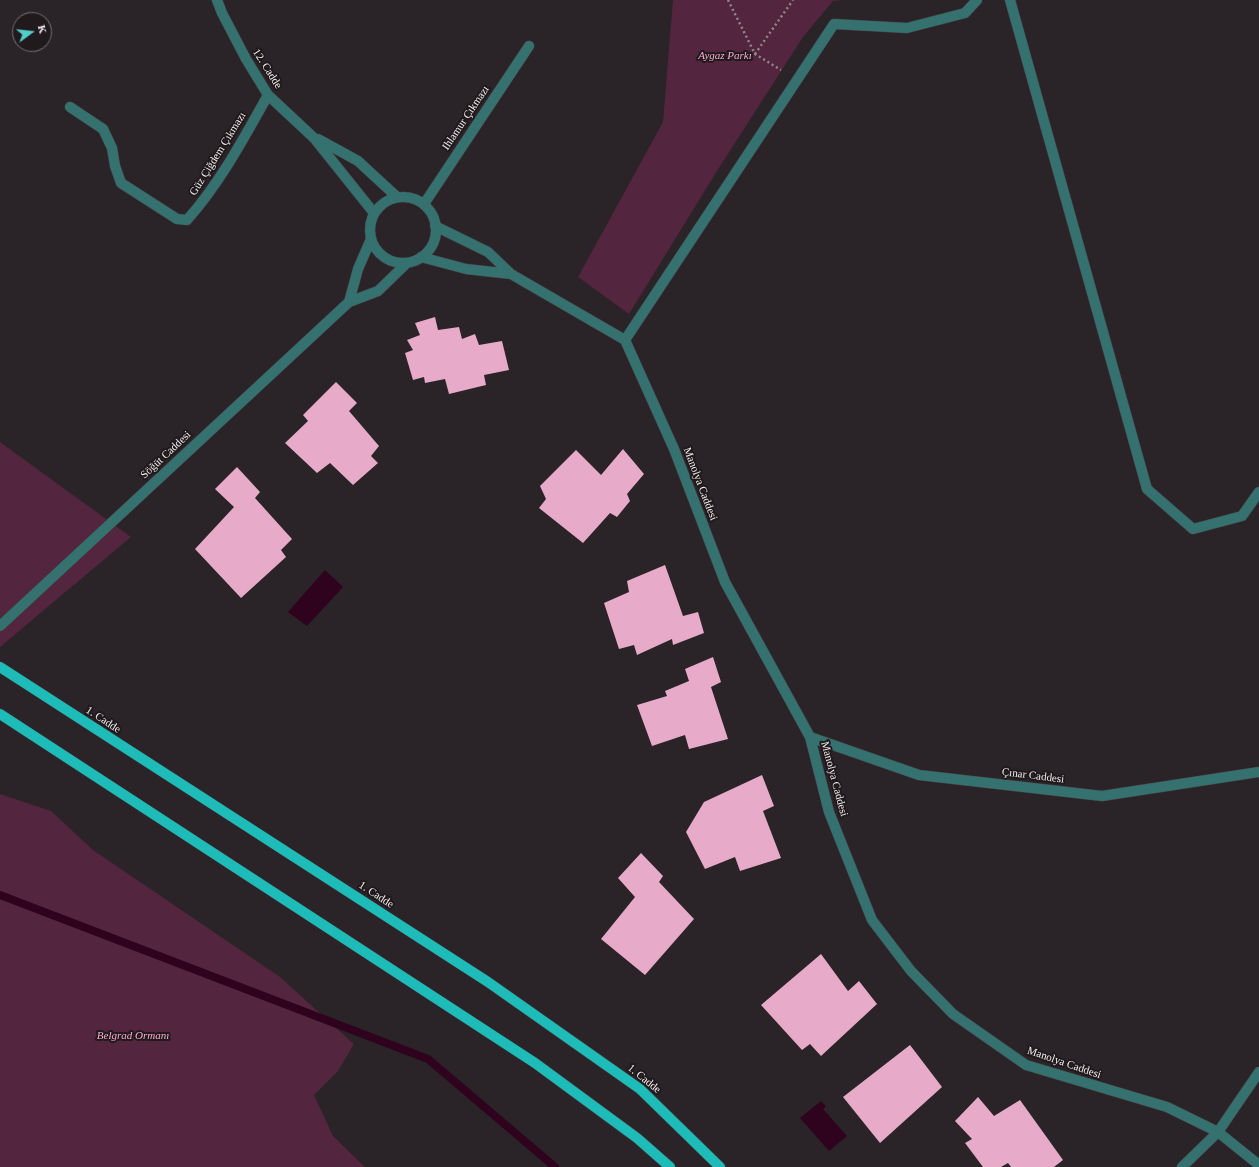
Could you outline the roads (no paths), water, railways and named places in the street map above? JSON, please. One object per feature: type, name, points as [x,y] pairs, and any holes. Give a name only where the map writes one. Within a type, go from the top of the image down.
[{"type":"main road","name":"1. Cadde","points":[[0,668],[488,982],[640,1089],[720,1167]]},
{"type":"main road","points":[[0,714],[535,1063],[637,1138],[670,1167]]},
{"type":"street","name":"12. Cadde","points":[[217,0],[222,13],[246,59],[268,95],[314,138]]},
{"type":"street","points":[[436,226],[488,252],[511,274],[625,340],[798,81],[834,24],[908,28],[965,13],[976,0]]},
{"type":"street","points":[[1010,0],[1147,489],[1193,529],[1242,516],[1259,492]]},
{"type":"street","name":"Ihlamur Çıkmazı","points":[[424,204],[529,46]]},
{"type":"street","name":"Güz Çiğdem Çıkmazı","points":[[70,107],[103,130],[112,148],[115,166],[121,183],[177,219],[188,220],[204,201],[239,147],[268,95]]},
{"type":"street","points":[[314,138],[358,161],[396,197]]},
{"type":"street","points":[[314,138],[374,213]]},
{"type":"street","points":[[349,302],[378,291],[407,263],[421,257],[432,244],[436,226],[430,210],[424,204],[411,198],[396,197],[388,200],[374,213],[370,230],[371,239],[381,254],[389,260],[407,263]]},
{"type":"street","points":[[349,302],[358,269],[371,239]]},
{"type":"street","points":[[421,257],[466,269],[511,274]]},
{"type":"street","name":"Söğüt Caddesi","points":[[0,626],[349,302]]},
{"type":"street","name":"Manolya Caddesi","points":[[625,340],[674,449],[725,582],[810,737],[829,812],[872,920],[911,971],[953,1014],[1026,1065],[1167,1107],[1218,1132],[1259,1165]]},
{"type":"street","name":"Çınar Caddesi","points":[[810,737],[919,775],[1102,796],[1259,772]]},
{"type":"street","points":[[1182,1167],[1218,1132],[1259,1072]]},
{"type":"waterway","points":[[0,895],[428,1059],[555,1167]]},
{"type":"park label","name":"Aygaz Parkı","points":[[725,56]]},
{"type":"park label","name":"Belgrad Ormanı","points":[[133,1036]]}]
